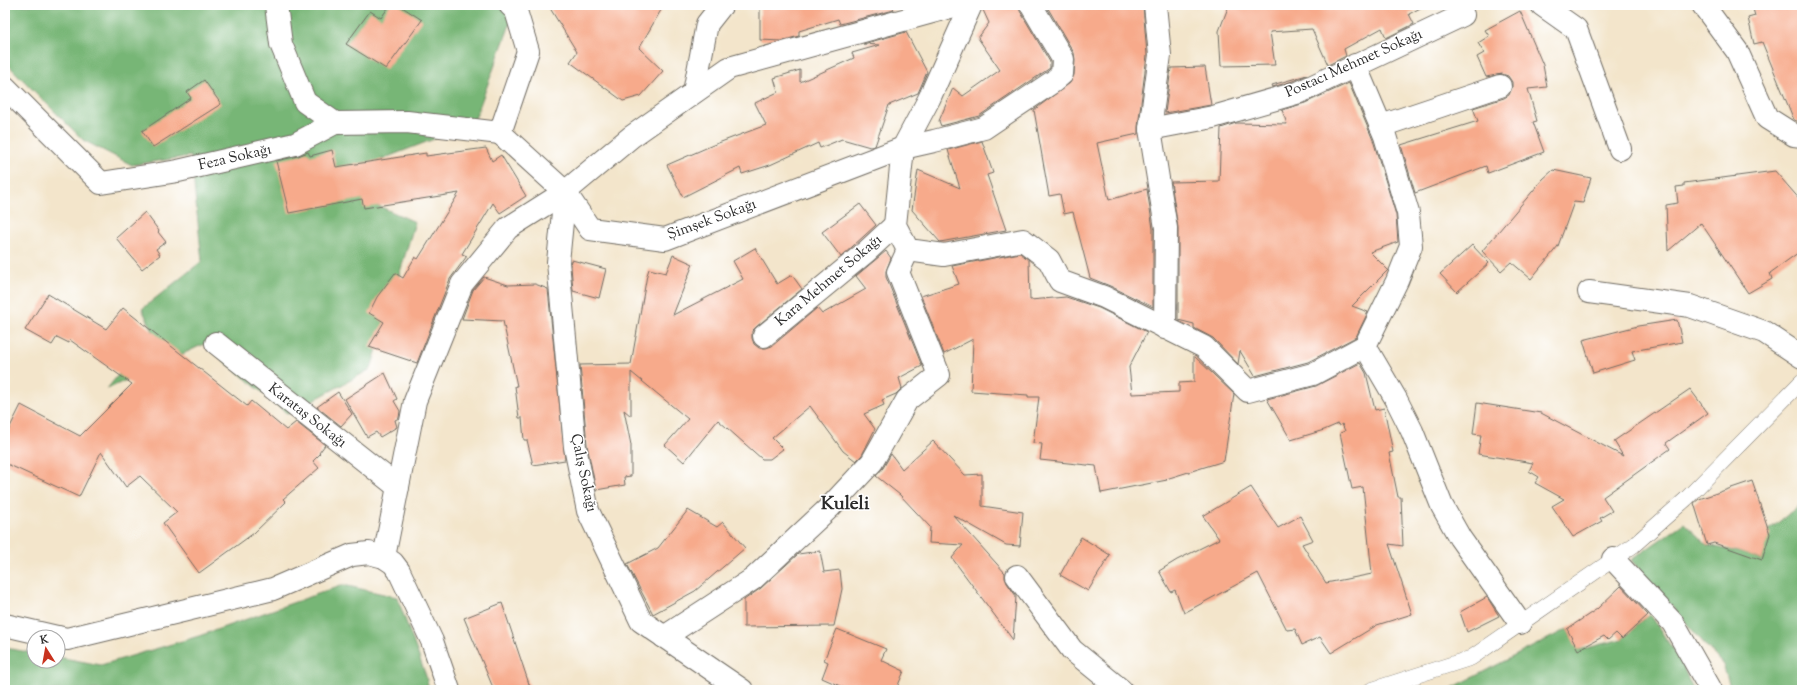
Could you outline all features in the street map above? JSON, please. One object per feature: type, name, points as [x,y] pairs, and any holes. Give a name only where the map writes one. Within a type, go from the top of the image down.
[{"type":"street","points":[[276,5],[281,44],[305,102],[335,123]]},
{"type":"street","points":[[500,133],[528,51],[516,11],[510,5]]},
{"type":"street","points":[[694,92],[707,24],[722,5]]},
{"type":"street","points":[[384,557],[415,401],[462,284],[508,228],[565,192],[631,137],[729,68],[958,5]]},
{"type":"street","points":[[908,250],[895,225],[903,148],[929,99],[971,5]]},
{"type":"street","name":"Şimşek Sokağı","points":[[500,133],[565,192],[590,229],[665,239],[903,148],[934,142],[984,128],[1054,82],[1062,74],[1063,60],[1031,5]]},
{"type":"street","points":[[1155,5],[1160,55],[1150,129],[1166,228],[1165,328]]},
{"type":"street","points":[[1542,5],[1576,29],[1620,149]]},
{"type":"street","points":[[1703,5],[1737,51],[1767,118],[1794,135],[1802,136]]},
{"type":"street","name":"Postacı Mehmet Sokağı","points":[[1150,129],[1213,117],[1300,92],[1463,15]]},
{"type":"street","points":[[908,250],[944,255],[1023,240],[1049,260],[1060,281],[1104,298],[1204,347],[1248,391],[1313,374],[1365,346],[1398,281],[1411,246],[1408,213],[1381,126],[1355,65]]},
{"type":"street","points":[[1381,126],[1500,86]]},
{"type":"street","name":"Feza Sokağı","points":[[5,87],[101,183],[178,171],[295,144],[335,123],[407,122],[500,133]]},
{"type":"street","name":"Çalış Sokağı","points":[[565,192],[558,262],[575,447],[588,511],[641,621],[742,690]]},
{"type":"street","name":"Kara Mehmet Sokağı","points":[[764,336],[867,251],[895,225]]},
{"type":"street","points":[[664,637],[753,579],[830,507],[872,462],[907,400],[939,375],[898,272],[908,250]]},
{"type":"street","points":[[1589,292],[1690,306],[1764,332],[1802,357]]},
{"type":"street","name":"Karataş Sokağı","points":[[216,343],[398,487]]},
{"type":"street","points":[[1365,346],[1396,399],[1442,506],[1460,538],[1520,623]]},
{"type":"street","points":[[66,639],[273,590],[352,555],[369,553],[384,557],[393,563],[398,571],[432,641],[449,690]]},
{"type":"street","points":[[1613,559],[1673,623],[1710,690]]},
{"type":"street","points":[[1016,576],[1072,650],[1121,690]]},
{"type":"street","points":[[5,625],[26,630]]},
{"type":"lane","points":[[1371,690],[1471,658],[1634,545],[1686,499],[1802,380]]},
{"type":"green space","points":[[5,5],[508,5],[515,11],[473,124],[359,168],[354,195],[415,222],[371,369],[288,414],[204,344],[107,389],[153,331],[142,309],[202,261],[191,156],[132,165],[83,140],[5,62]]},
{"type":"green space","points":[[1802,503],[1802,690],[1731,690],[1723,665],[1631,560],[1684,523],[1707,545],[1743,553],[1762,560],[1769,530]]},
{"type":"green space","points":[[343,585],[397,597],[426,676],[429,690],[5,690],[5,648],[26,652],[26,669],[66,669],[66,658],[101,665],[199,636]]},
{"type":"green space","points":[[1650,614],[1681,662],[1693,690],[1454,690],[1452,688],[1567,629],[1579,650],[1622,639]]},
{"type":"building","points":[[390,5],[399,5],[422,20],[386,69],[346,44],[370,11],[381,18]]},
{"type":"building","points":[[548,5],[664,5],[639,48],[663,71],[641,96],[623,101],[570,62],[577,52]]},
{"type":"building","points":[[760,5],[892,5],[894,10],[840,24],[838,19],[799,31],[799,36],[781,41],[760,40]]},
{"type":"building","points":[[983,5],[1019,5],[1020,11],[1050,62],[1050,68],[979,116],[941,126],[939,121],[953,88],[963,96],[1000,70],[978,38],[989,23],[983,10]]},
{"type":"building","points":[[1046,5],[1143,5],[1147,55],[1138,134],[1097,143],[1109,200],[1147,189],[1153,229],[1153,307],[1090,278],[1073,212],[1064,214],[1060,194],[1049,196],[1034,110],[1070,83],[1074,75],[1075,60],[1074,53]]},
{"type":"building","points":[[1229,5],[1426,5],[1409,14],[1414,24],[1386,38],[1382,28],[1344,49],[1346,56],[1328,65],[1312,29],[1270,32],[1275,65],[1221,66],[1219,31]]},
{"type":"building","points":[[1752,5],[1802,5],[1802,123],[1794,120],[1762,42],[1754,44],[1748,18],[1755,16]]},
{"type":"building","points":[[1520,11],[1543,65],[1547,87],[1528,89],[1537,121],[1533,122],[1544,152],[1488,173],[1486,166],[1415,193],[1401,145],[1478,121],[1473,108],[1509,95],[1512,88],[1512,82],[1508,76],[1502,74],[1486,77],[1477,57],[1484,53],[1478,43],[1489,36],[1485,30]]},
{"type":"building","points":[[906,32],[927,72],[918,93],[889,105],[875,146],[870,147],[842,139],[820,148],[818,143],[770,165],[742,174],[740,168],[683,197],[667,165],[713,145],[766,125],[755,103],[778,92],[774,78],[800,70],[800,82],[854,58],[852,53],[880,45],[863,44]]},
{"type":"building","points":[[1205,67],[1211,105],[1165,113],[1171,68]]},
{"type":"building","points":[[1307,75],[1273,87],[1272,85]]},
{"type":"building","points":[[204,80],[221,104],[153,147],[142,131],[191,98],[187,92]]},
{"type":"building","points":[[1349,83],[1373,140],[1396,215],[1398,242],[1370,252],[1388,270],[1352,306],[1368,312],[1356,337],[1308,362],[1255,376],[1240,351],[1238,364],[1213,338],[1194,328],[1194,324],[1178,320],[1178,228],[1171,182],[1219,181],[1221,128],[1236,123],[1287,124],[1282,110],[1305,103]]},
{"type":"building","points":[[982,141],[993,173],[987,175],[1006,230],[940,242],[912,210],[918,170],[960,188],[948,150]]},
{"type":"building","points":[[486,148],[492,161],[501,155],[526,196],[500,213],[493,203],[462,254],[467,256],[450,279],[417,363],[369,347],[384,322],[369,313],[377,297],[395,273],[403,278],[415,257],[418,259],[459,193],[364,208],[362,199],[289,213],[276,161],[308,152],[310,156],[332,150],[336,167],[426,153],[426,156]]},
{"type":"building","points":[[1553,170],[1591,178],[1583,203],[1574,202],[1558,246],[1531,279],[1511,262],[1501,271],[1482,251],[1543,179]]},
{"type":"building","points":[[1775,171],[1802,202],[1802,250],[1770,273],[1772,279],[1748,293],[1701,223],[1668,251],[1666,205],[1678,203],[1676,187],[1684,186],[1684,183]]},
{"type":"building","points":[[860,204],[876,225],[841,257],[822,232]]},
{"type":"building","points":[[145,212],[166,242],[156,249],[160,255],[142,269],[116,238]]},
{"type":"building","points":[[1472,245],[1489,263],[1457,292],[1440,274]]},
{"type":"building","points":[[755,248],[777,284],[792,275],[802,289],[752,331],[754,344],[759,348],[772,346],[817,308],[822,314],[866,289],[856,276],[886,251],[891,258],[886,271],[886,277],[922,366],[899,378],[902,388],[896,394],[882,400],[884,405],[864,414],[875,429],[862,455],[856,461],[843,451],[810,406],[772,438],[783,449],[770,459],[762,459],[718,420],[684,462],[665,445],[688,419],[631,372],[631,416],[624,410],[631,445],[631,476],[624,477],[625,485],[596,490],[587,445],[580,365],[631,364],[649,269],[666,273],[673,255],[693,264],[673,315],[743,279],[733,261]]},
{"type":"building","points":[[1020,253],[1029,260],[1030,300],[1066,297],[1099,308],[1147,332],[1129,367],[1132,394],[1179,392],[1179,383],[1194,382],[1194,356],[1234,394],[1224,461],[1166,479],[1167,480],[1101,493],[1096,466],[1040,460],[1042,444],[1033,443],[1039,397],[971,391],[973,339],[944,354],[921,296],[959,284],[952,266]]},
{"type":"building","points":[[572,260],[606,269],[599,298],[573,291]]},
{"type":"building","points":[[484,277],[508,285],[535,284],[548,289],[565,460],[533,465],[527,440],[524,440],[522,418],[519,418],[515,386],[517,386],[503,321],[462,319],[473,290]]},
{"type":"building","points":[[48,294],[106,329],[123,308],[247,406],[251,401],[286,430],[296,422],[325,445],[319,453],[320,454],[313,461],[319,468],[283,499],[286,502],[254,533],[199,573],[163,523],[177,512],[140,476],[126,487],[101,452],[79,497],[5,463],[5,437],[21,405],[80,436],[132,384],[70,340],[69,343],[57,337],[52,345],[25,330]]},
{"type":"building","points":[[1677,320],[1682,342],[1632,351],[1635,360],[1593,373],[1583,340],[1638,326]]},
{"type":"building","points":[[1360,363],[1366,373],[1375,410],[1384,408],[1393,452],[1389,453],[1398,497],[1401,497],[1403,546],[1389,544],[1412,614],[1377,625],[1331,653],[1320,637],[1302,645],[1295,629],[1287,630],[1258,573],[1184,613],[1175,590],[1171,592],[1159,571],[1177,560],[1219,539],[1203,516],[1251,487],[1278,528],[1300,516],[1313,540],[1302,544],[1326,583],[1372,574],[1363,487],[1352,489],[1340,433],[1345,431],[1342,424],[1291,440],[1267,399],[1316,386]]},
{"type":"building","points":[[385,373],[397,399],[394,401],[400,411],[399,418],[395,420],[397,427],[380,437],[376,432],[367,437],[345,399]]},
{"type":"building","points":[[1690,389],[1708,413],[1666,443],[1670,449],[1603,497],[1612,511],[1600,518],[1602,521],[1573,537],[1552,506],[1564,499],[1535,483],[1539,477],[1529,471],[1533,463],[1478,454],[1481,435],[1473,434],[1477,403],[1541,413],[1623,456],[1614,441]]},
{"type":"building","points":[[338,392],[352,414],[341,426],[317,407]]},
{"type":"building","points":[[933,441],[965,475],[982,474],[982,506],[1023,512],[1020,546],[1006,545],[953,515],[1005,573],[1007,583],[1016,596],[1013,640],[952,558],[963,545],[929,543],[930,527],[900,495],[876,476],[883,468],[891,454],[902,469]]},
{"type":"building","points":[[1752,481],[1770,534],[1762,560],[1714,543],[1707,545],[1694,503],[1699,499]]},
{"type":"building","points":[[688,510],[717,527],[723,522],[745,548],[695,591],[653,614],[627,564],[658,548]]},
{"type":"building","points":[[1081,537],[1110,555],[1088,591],[1060,575]]},
{"type":"building","points":[[820,551],[824,572],[840,570],[842,589],[834,626],[744,627],[744,600],[761,588],[798,554]]},
{"type":"building","points":[[1621,586],[1648,615],[1622,639],[1616,633],[1608,640],[1604,636],[1578,650],[1567,629],[1597,609]]},
{"type":"building","points":[[1487,597],[1499,616],[1467,632],[1460,612]]},
{"type":"building","points":[[502,603],[531,690],[494,690],[464,618]]},
{"type":"building","points":[[837,629],[886,649],[881,660],[904,671],[896,690],[849,690],[822,678],[828,662],[824,660]]},
{"type":"district","name":"Kuleli","points":[[845,504]]}]
